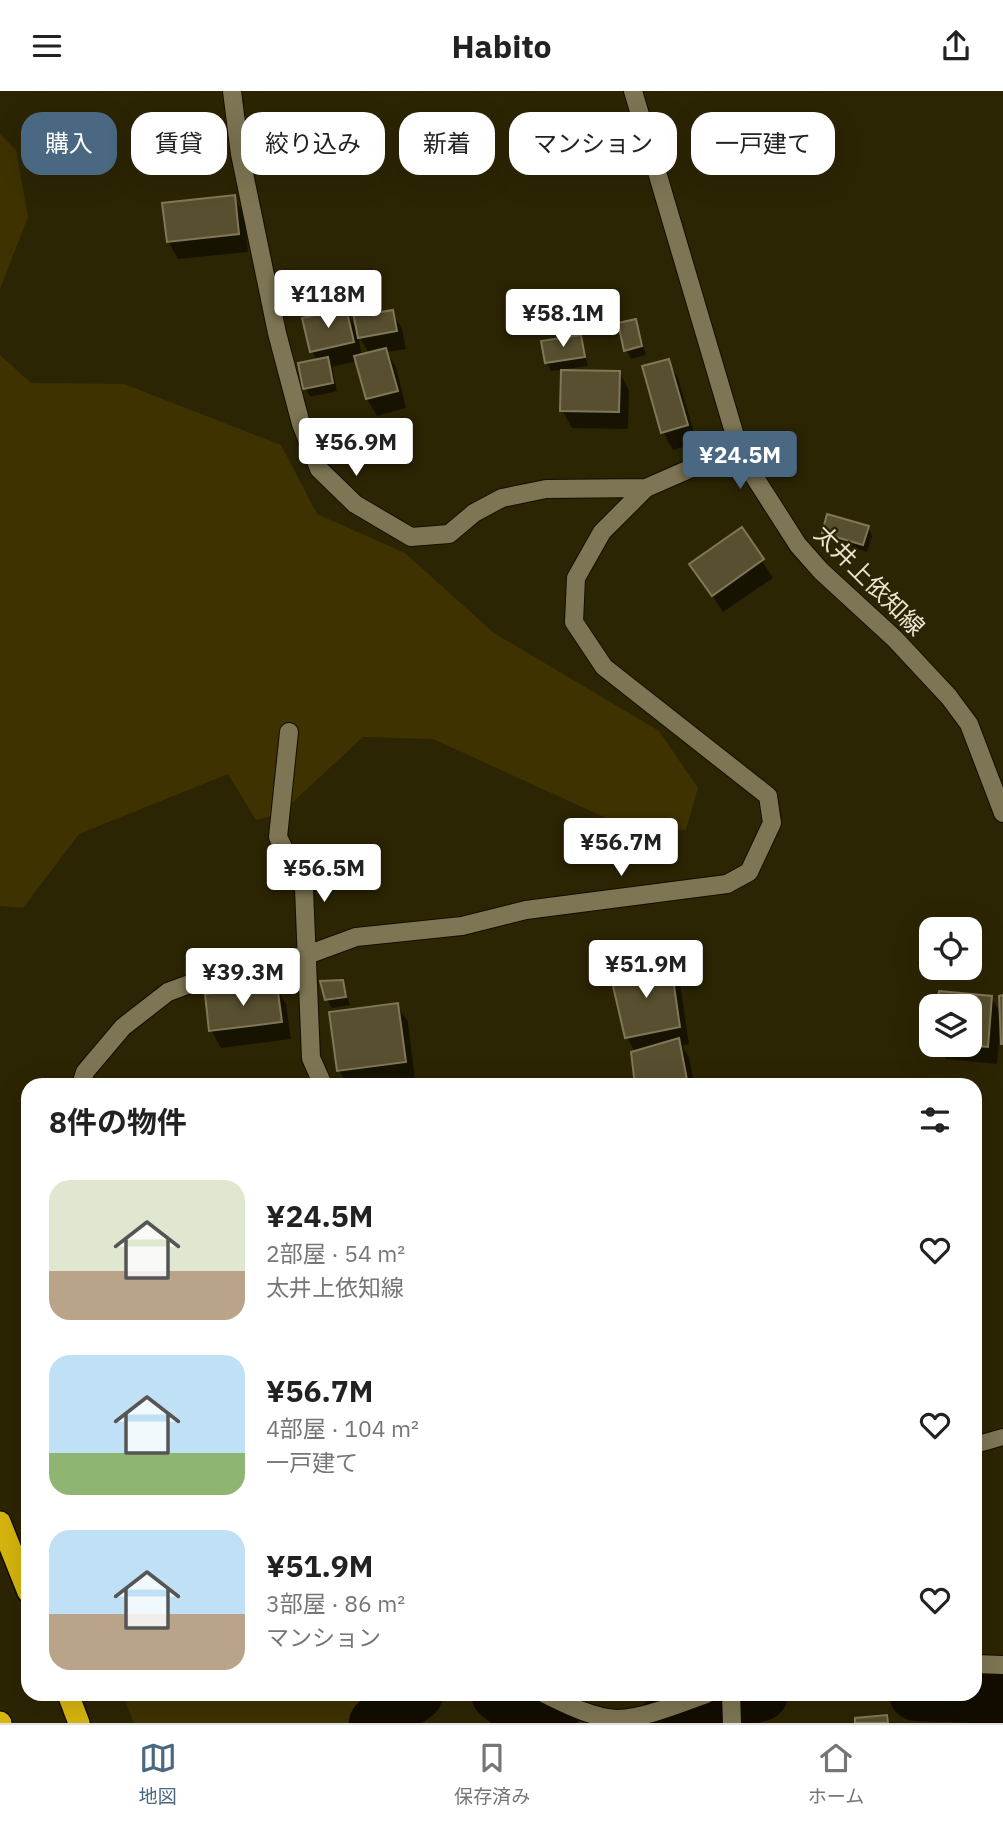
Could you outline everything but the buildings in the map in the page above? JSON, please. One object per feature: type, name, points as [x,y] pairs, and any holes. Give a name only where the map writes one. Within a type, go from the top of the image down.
[{"type":"highway","points":[[0,1522],[21,1574]]},
{"type":"highway","points":[[71,1701],[79,1723]]},
{"type":"street","points":[[232,91],[240,154],[258,243],[301,424],[319,469],[355,505],[411,537],[449,534],[474,513],[502,498],[546,489],[646,488]]},
{"type":"street","name":"太井上依知線","points":[[634,91],[740,447],[752,475],[798,545],[915,659],[969,724],[1003,813]]},
{"type":"street","points":[[83,1078],[85,1072],[123,1027],[168,992],[230,969],[307,955],[356,937],[462,926],[526,910],[727,884],[749,872],[772,823],[768,796],[604,667],[574,622],[576,578],[602,532],[646,488],[740,447]]},
{"type":"street","points":[[289,732],[278,837],[304,889],[311,1058],[320,1078]]},
{"type":"street","points":[[982,1664],[1003,1665]]},
{"type":"street","points":[[558,1701],[617,1719],[674,1707],[689,1701]]},
{"type":"street","points":[[731,1701],[732,1723]]},
{"type":"lane","points":[[982,1443],[1003,1437]]},
{"type":"shaded area","points":[[0,134],[16,150],[28,217],[0,289]]},
{"type":"shaded area","points":[[0,355],[31,383],[124,384],[281,445],[317,514],[405,553],[494,633],[659,731],[698,788],[686,830],[639,833],[433,739],[363,737],[280,814],[256,820],[228,774],[79,834],[23,908],[0,906]]},
{"type":"shaded area","points":[[125,1701],[399,1701],[405,1723],[134,1723]]},
{"type":"waterway","points":[[982,1696],[1003,1697]]},
{"type":"waterway","points":[[376,1723],[406,1701]]},
{"type":"waterway","points":[[507,1701],[519,1711],[551,1723]]},
{"type":"waterway","points":[[663,1723],[737,1701]]}]
